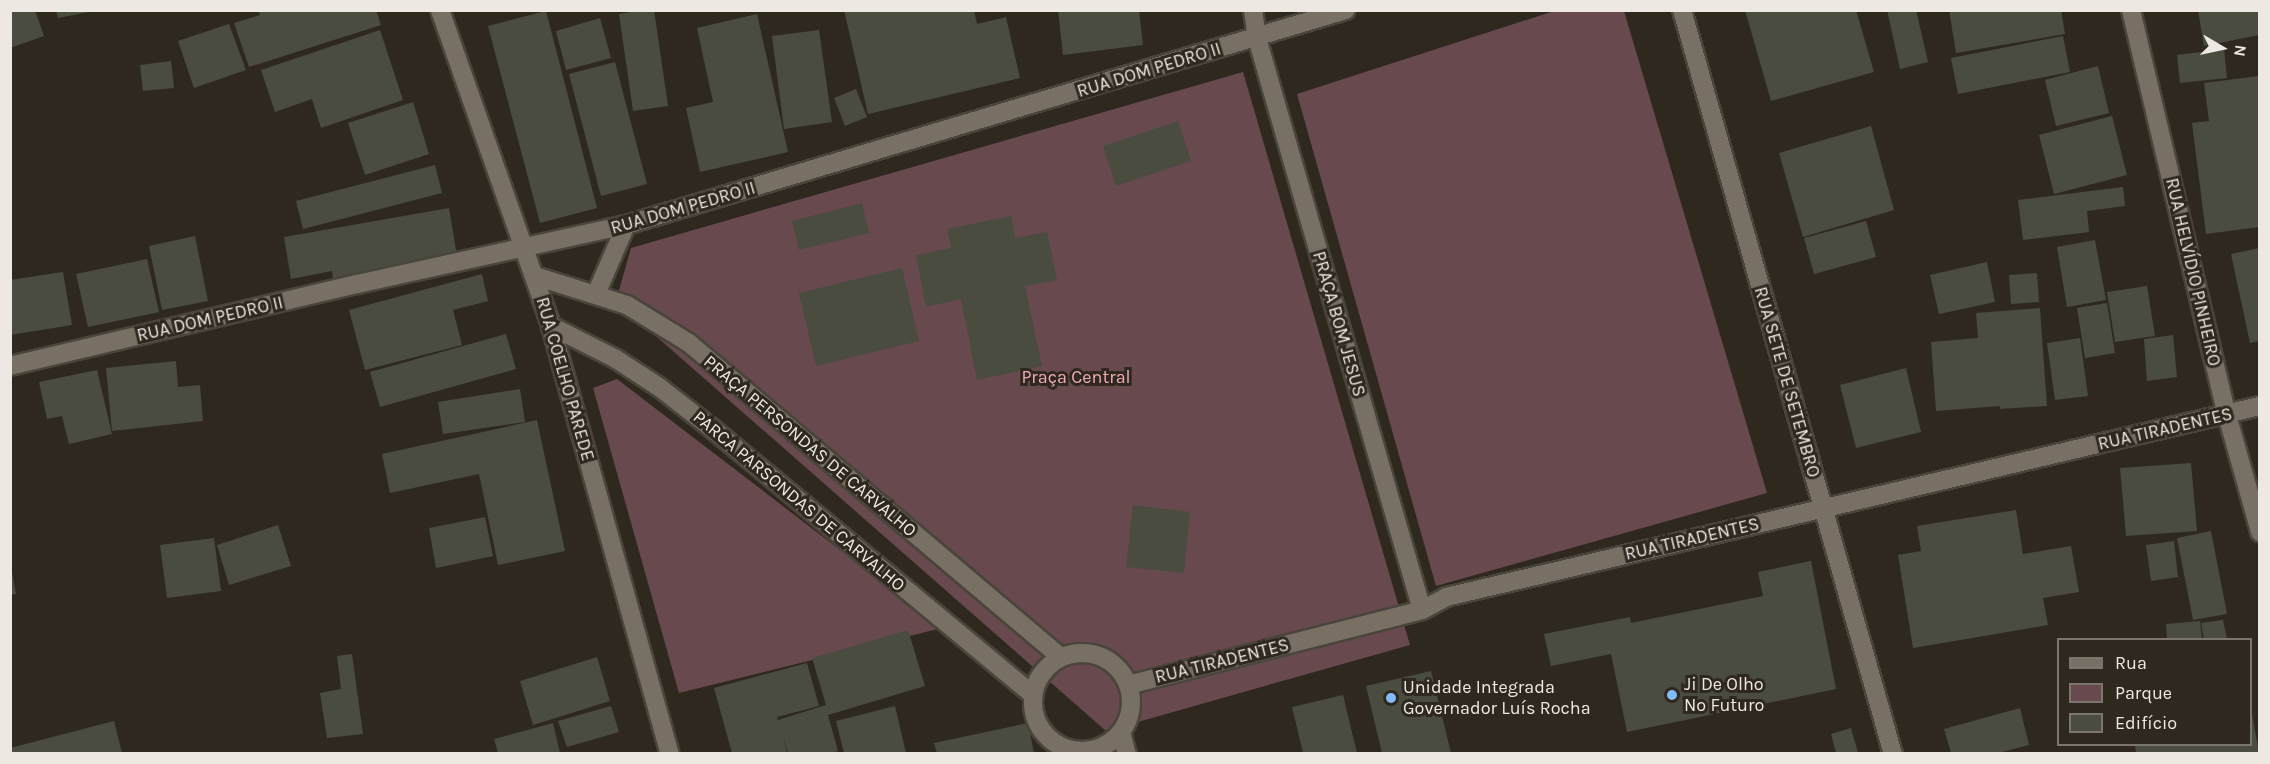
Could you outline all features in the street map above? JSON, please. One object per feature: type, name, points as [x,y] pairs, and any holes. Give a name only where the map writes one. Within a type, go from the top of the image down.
[{"type":"street","name":"RUA COELHO PAREDE","points":[[440,10],[526,249],[551,327],[670,753]]},
{"type":"street","name":"PRAÇA BOM JESUS","points":[[1253,10],[1257,38],[1422,610]]},
{"type":"street","name":"RUA DOM PEDRO II","points":[[10,366],[357,284],[526,249],[626,225],[1346,10]]},
{"type":"street","name":"RUA SETE DE SETEMBRO","points":[[1682,10],[1893,753]]},
{"type":"street","name":"RUA HELVÍDIO PINHEIRO","points":[[2131,10],[2227,415],[2259,531]]},
{"type":"street","points":[[596,294],[626,225]]},
{"type":"street","name":"PRAÇA PERSONDAS DE CARVALHO","points":[[535,276],[627,305],[689,343],[1061,657]]},
{"type":"street","name":"PARCA PARSONDAS DE CARVALHO","points":[[551,327],[616,359],[659,387],[724,438],[1033,695]]},
{"type":"street","name":"RUA TIRADENTES","points":[[1128,685],[1422,610],[1446,597],[2259,406]]},
{"type":"street","points":[[1076,653],[1093,654],[1108,660],[1128,685],[1131,701],[1129,717],[1121,732],[1110,743],[1095,750],[1063,751],[1039,727],[1034,711],[1033,695],[1038,680],[1048,667],[1061,657],[1076,653]]},
{"type":"street","points":[[1121,732],[1127,753]]},
{"type":"green space","points":[[1554,11],[1624,11],[1767,493],[1436,586],[1297,94]]},
{"type":"green space","name":"Praça Central","points":[[1243,72],[1410,645],[1106,731],[616,301],[631,248]]},
{"type":"green space","points":[[617,379],[942,628],[679,693],[593,388]]},
{"type":"building","points":[[10,10],[35,10],[44,36],[10,48]]},
{"type":"building","points":[[56,10],[89,10],[89,12],[58,18]]},
{"type":"building","points":[[258,10],[376,10],[381,25],[249,67],[234,23],[260,15]]},
{"type":"building","points":[[654,10],[668,106],[633,111],[619,14]]},
{"type":"building","points":[[844,10],[974,10],[977,24],[1006,17],[1020,78],[868,114]]},
{"type":"building","points":[[1058,10],[1139,10],[1143,45],[1063,55]]},
{"type":"building","points":[[1745,10],[1856,10],[1874,72],[1771,101]]},
{"type":"building","points":[[1887,10],[1916,10],[1928,62],[1900,69]]},
{"type":"building","points":[[1949,10],[2061,10],[2065,34],[1956,53]]},
{"type":"building","points":[[2198,10],[2259,10],[2259,35],[2204,46]]},
{"type":"building","points":[[546,11],[597,208],[540,223],[488,26]]},
{"type":"building","points":[[757,14],[788,152],[700,172],[686,108],[713,102],[697,28]]},
{"type":"building","points":[[600,18],[611,58],[566,70],[556,31]]},
{"type":"building","points":[[229,24],[246,70],[194,88],[178,41]]},
{"type":"building","points":[[380,30],[403,100],[321,128],[312,99],[275,112],[261,70]]},
{"type":"building","points":[[819,30],[832,122],[784,129],[772,36]]},
{"type":"building","points":[[2063,36],[2070,72],[1958,94],[1951,58]]},
{"type":"building","points":[[2224,49],[2227,78],[2180,83],[2177,55]]},
{"type":"building","points":[[171,61],[174,88],[143,91],[140,65]]},
{"type":"building","points":[[615,62],[647,184],[601,196],[569,74]]},
{"type":"building","points":[[2098,66],[2109,113],[2056,126],[2045,80]]},
{"type":"building","points":[[2259,76],[2259,227],[2206,234],[2192,123],[2209,121],[2204,83]]},
{"type":"building","points":[[856,89],[867,117],[845,126],[834,98]]},
{"type":"building","points":[[413,102],[429,154],[365,175],[348,123]]},
{"type":"building","points":[[2112,116],[2127,175],[2054,194],[2039,135]]},
{"type":"building","points":[[1178,121],[1191,161],[1116,186],[1103,146]]},
{"type":"building","points":[[1871,126],[1894,210],[1803,237],[1779,153]]},
{"type":"building","points":[[435,165],[442,193],[303,229],[296,201]]},
{"type":"building","points":[[2123,187],[2125,206],[2087,211],[2089,232],[2023,240],[2018,200]]},
{"type":"building","points":[[862,203],[869,233],[799,250],[792,221]]},
{"type":"building","points":[[449,208],[458,262],[334,284],[332,271],[291,279],[284,237]]},
{"type":"building","points":[[1011,216],[1015,238],[1047,232],[1057,280],[1025,286],[1042,366],[977,380],[961,299],[926,307],[916,255],[951,248],[947,229]]},
{"type":"building","points":[[1866,221],[1876,257],[1814,274],[1804,238]]},
{"type":"building","points":[[195,236],[208,301],[162,310],[149,246]]},
{"type":"building","points":[[2095,240],[2106,300],[2067,307],[2057,247]]},
{"type":"building","points":[[2259,248],[2259,341],[2250,343],[2231,254]]},
{"type":"building","points":[[147,259],[159,312],[88,327],[76,274]]},
{"type":"building","points":[[1987,262],[1995,302],[1939,314],[1930,275]]},
{"type":"building","points":[[902,268],[919,341],[816,366],[799,293]]},
{"type":"building","points":[[63,272],[72,325],[10,335],[10,280]]},
{"type":"building","points":[[2037,273],[2039,302],[2011,304],[2009,275]]},
{"type":"building","points":[[482,274],[488,301],[453,310],[462,345],[365,370],[349,310]]},
{"type":"building","points":[[2147,286],[2155,336],[2115,342],[2107,292]]},
{"type":"building","points":[[2107,303],[2115,353],[2085,358],[2077,308]]},
{"type":"building","points":[[2040,308],[2047,406],[2000,409],[2000,406],[1936,411],[1931,342],[1978,338],[1976,313]]},
{"type":"building","points":[[506,334],[516,369],[380,407],[370,372]]},
{"type":"building","points":[[2173,335],[2177,377],[2147,381],[2144,339]]},
{"type":"building","points":[[2080,338],[2088,396],[2055,400],[2047,343]]},
{"type":"building","points":[[176,361],[178,387],[200,385],[203,421],[112,431],[106,368]]},
{"type":"building","points":[[1906,368],[1921,432],[1856,448],[1840,385]]},
{"type":"building","points":[[97,370],[112,434],[69,444],[62,416],[47,419],[39,382]]},
{"type":"building","points":[[520,389],[525,422],[443,434],[438,402]]},
{"type":"building","points":[[537,420],[565,551],[498,565],[479,474],[390,493],[382,454]]},
{"type":"building","points":[[2191,463],[2197,531],[2126,536],[2120,468]]},
{"type":"building","points":[[1133,505],[1190,512],[1184,573],[1126,567]]},
{"type":"building","points":[[2016,510],[2023,554],[2071,546],[2079,592],[2043,598],[2048,625],[1913,648],[1898,555],[1921,551],[1917,526]]},
{"type":"building","points":[[485,517],[493,556],[436,568],[429,528]]},
{"type":"building","points":[[278,525],[291,566],[229,585],[217,545]]},
{"type":"building","points":[[2211,531],[2227,614],[2193,620],[2177,538]]},
{"type":"building","points":[[214,538],[221,591],[167,598],[160,545]]},
{"type":"building","points":[[2174,541],[2178,577],[2151,581],[2146,545]]},
{"type":"building","points":[[1811,561],[1836,689],[1627,732],[1611,654],[1551,666],[1544,634],[1630,617],[1631,623],[1763,596],[1758,572]]},
{"type":"building","points":[[12,573],[16,594],[10,595],[10,574]]},
{"type":"building","points":[[2223,620],[2227,638],[2204,638],[2201,623]]},
{"type":"building","points":[[2200,621],[2202,638],[2167,638],[2166,624]]},
{"type":"building","points":[[908,630],[925,686],[828,715],[838,751],[788,753],[783,736],[787,753],[732,753],[714,688],[807,663],[819,706],[777,717],[778,720],[826,705],[812,658]]},
{"type":"building","points":[[352,654],[363,734],[327,738],[320,693],[341,689],[337,656]]},
{"type":"building","points":[[597,657],[610,701],[533,725],[520,681]]},
{"type":"building","points":[[1431,671],[1451,753],[1382,753],[1366,686]]},
{"type":"building","points":[[1343,695],[1357,753],[1303,753],[1292,707]]},
{"type":"building","points":[[611,706],[619,732],[567,747],[558,721]]},
{"type":"building","points":[[895,706],[906,753],[844,753],[836,721]]},
{"type":"building","points":[[2020,708],[2029,745],[1998,753],[1951,753],[1944,729]]},
{"type":"building","points":[[2252,714],[2259,753],[2136,753],[2135,746],[2252,746]]},
{"type":"building","points":[[114,721],[122,753],[10,753],[10,748]]},
{"type":"building","points":[[553,723],[560,753],[498,753],[494,739]]},
{"type":"building","points":[[1028,723],[1034,753],[937,753],[934,743]]},
{"type":"building","points":[[1851,728],[1858,753],[1836,753],[1831,734]]},
{"type":"place","name":"Ji De Olho No Futuro","points":[[1672,695]]},
{"type":"place","name":"Unidade Integrada Governador Luís Rocha","points":[[1391,698]]}]
